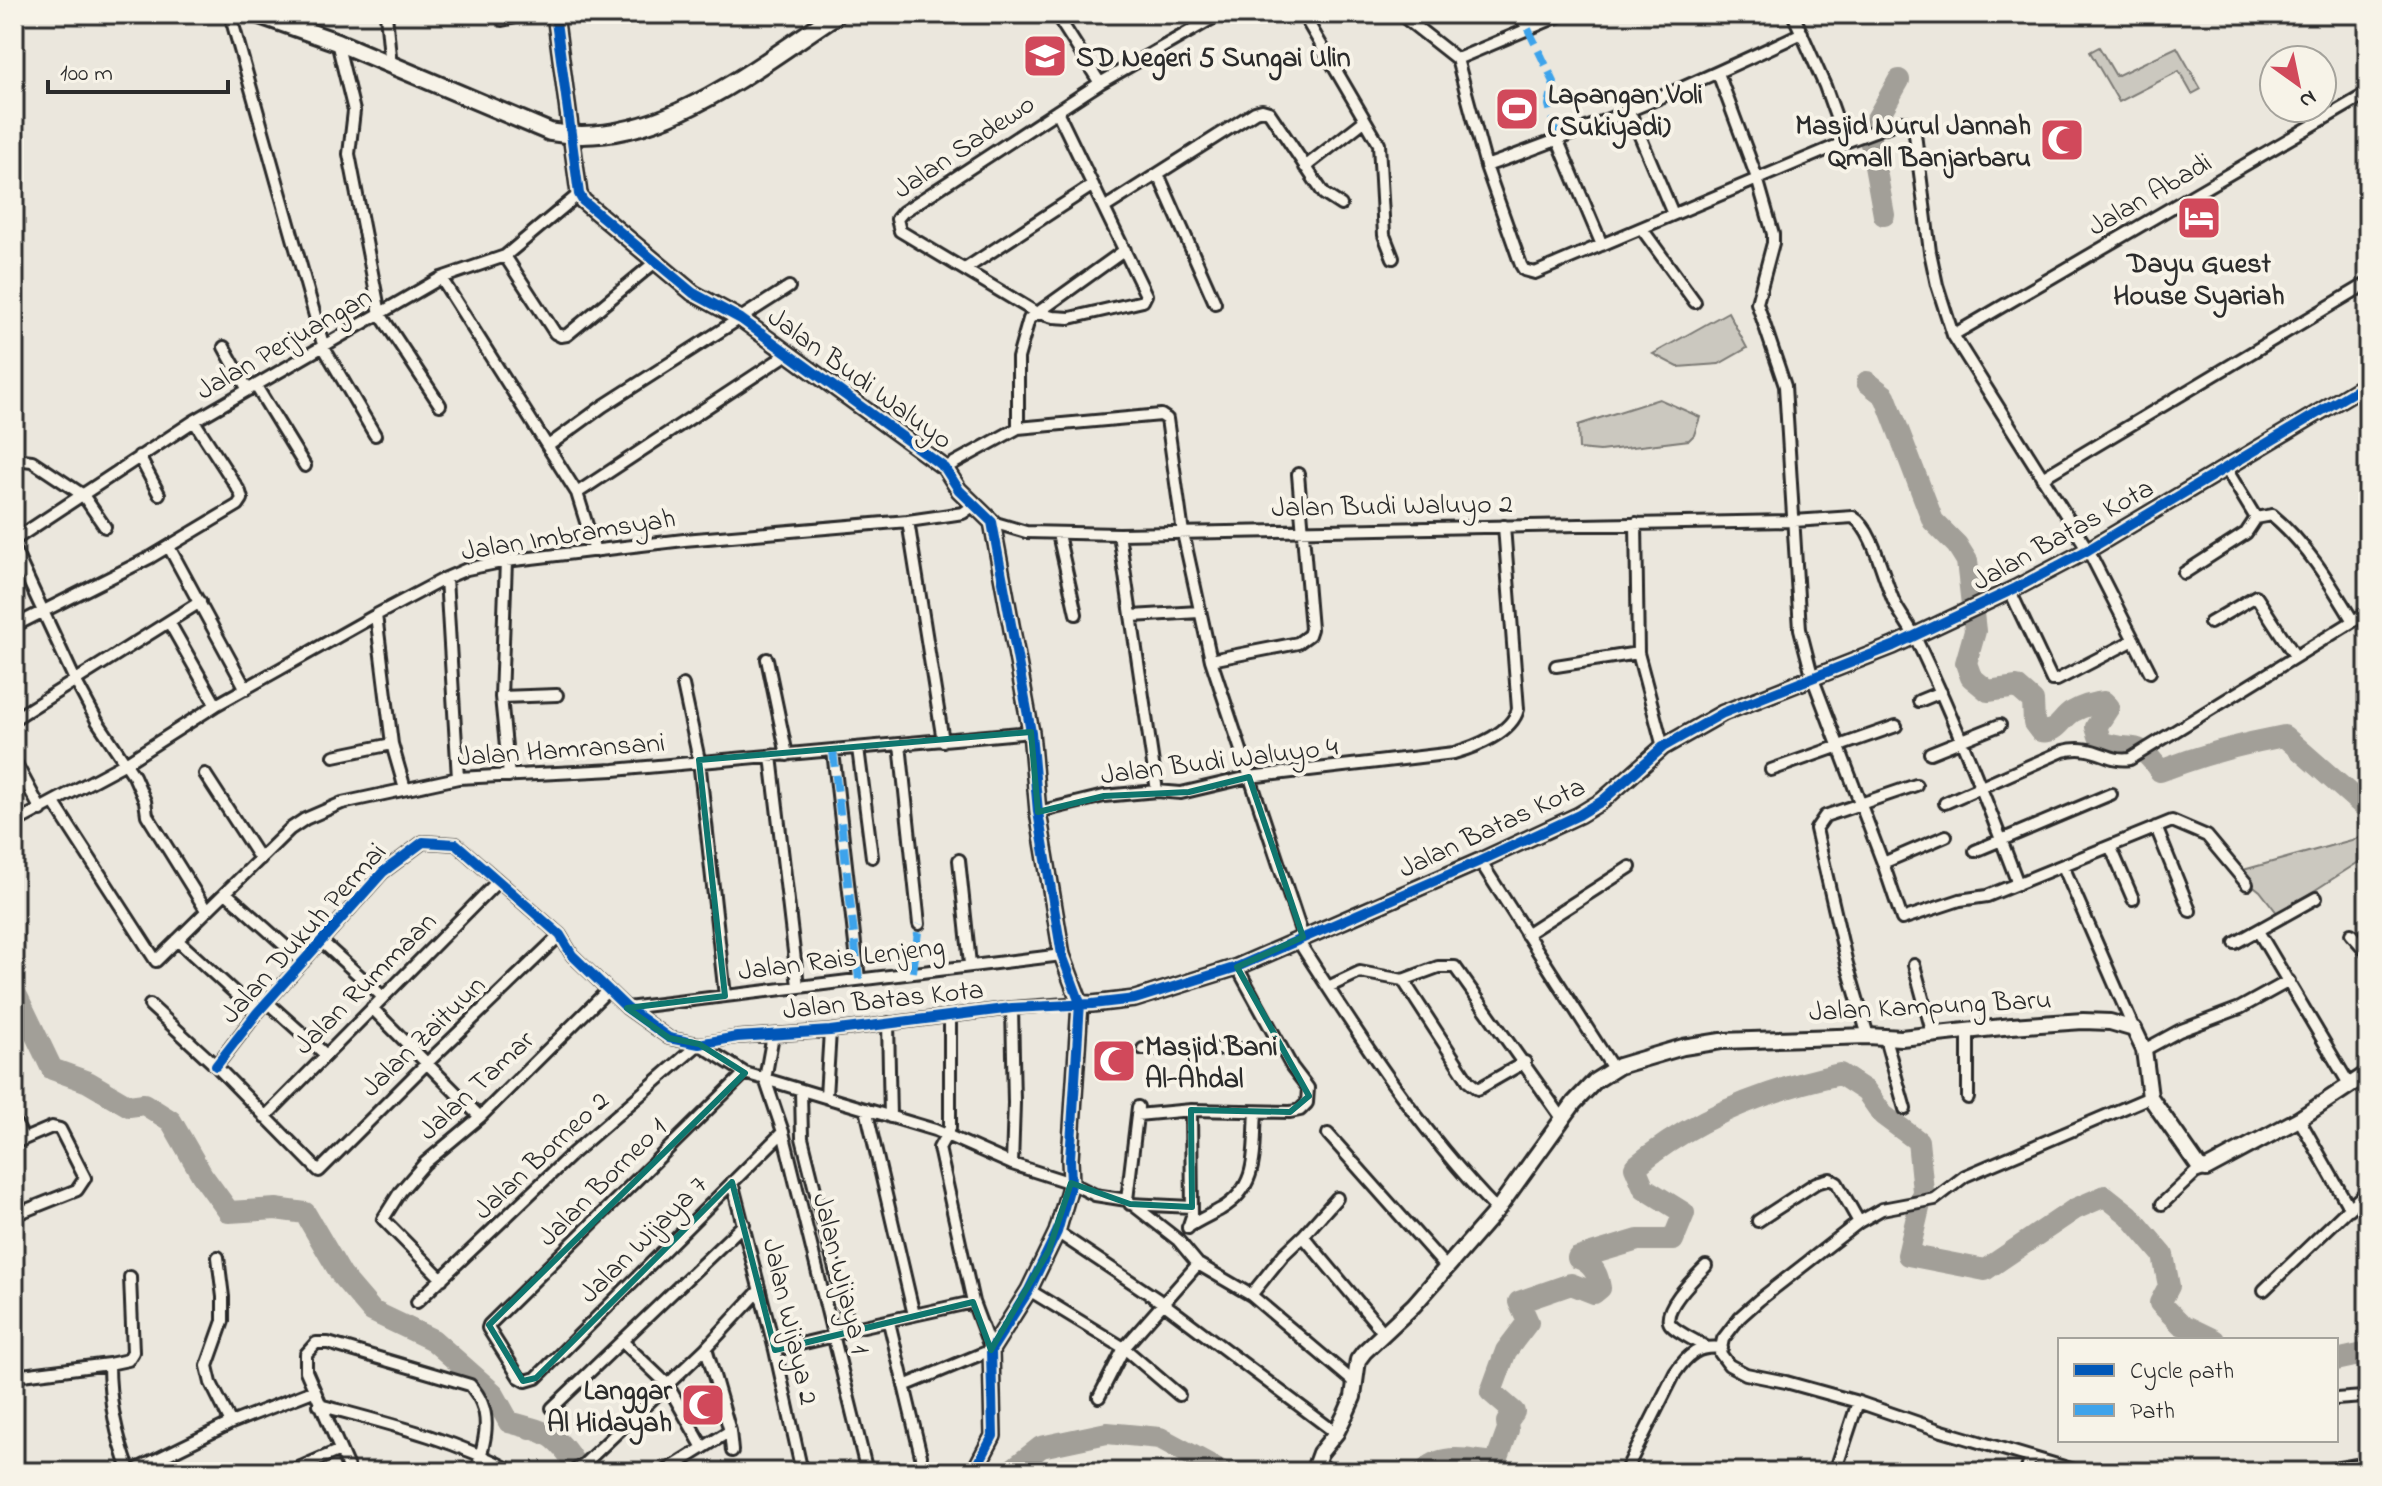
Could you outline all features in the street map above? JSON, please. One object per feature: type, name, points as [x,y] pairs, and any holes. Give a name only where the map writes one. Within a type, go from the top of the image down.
[{"type":"main road","points":[[257,14],[337,42],[550,132],[571,136],[616,133],[665,119],[710,95],[837,14]]},
{"type":"street","points":[[230,14],[324,348],[375,435]]},
{"type":"street","points":[[386,14],[391,67]]},
{"type":"street","points":[[502,20],[531,14]]},
{"type":"street","points":[[555,14],[579,194]]},
{"type":"street","points":[[1056,14],[1100,83]]},
{"type":"street","points":[[1018,428],[1018,358],[1025,326],[1035,312],[1125,250],[1057,111],[1220,14]]},
{"type":"street","points":[[1303,14],[1379,144],[1384,235],[1393,258]]},
{"type":"street","points":[[1400,14],[1457,59],[1486,166],[1524,270],[1535,273],[1845,142],[1901,121],[1914,126],[1930,252],[1953,335],[2088,550],[2150,672]]},
{"type":"street","points":[[1519,14],[1528,29]]},
{"type":"street","points":[[1457,59],[1564,14]]},
{"type":"street","points":[[1793,14],[1825,86],[1845,142]]},
{"type":"street","points":[[1486,166],[1558,141],[1718,73],[1802,33]]},
{"type":"street","points":[[337,42],[354,111],[349,154],[380,314],[440,405]]},
{"type":"street","points":[[1718,73],[1757,178],[1773,243],[1757,303],[1785,386],[1800,629],[1813,679],[1862,804],[1902,919],[1960,900],[1987,896],[2176,821],[2207,836],[2247,884]]},
{"type":"street","name":"Jalan Abadi","points":[[1953,335],[2368,93]]},
{"type":"street","points":[[1104,208],[1262,110],[1269,112],[1324,194],[1341,205]]},
{"type":"street","points":[[1629,110],[1673,214]]},
{"type":"street","name":"Jalan Sadewo","points":[[1057,111],[903,212],[897,219],[900,231],[1035,312],[1053,317],[1070,318],[1143,301],[1146,295],[1125,250]]},
{"type":"street","points":[[1305,167],[1364,121]]},
{"type":"street","points":[[1558,141],[1602,245]]},
{"type":"street","points":[[1158,174],[1215,303]]},
{"type":"street","points":[[965,269],[1093,185]]},
{"type":"street","name":"Jalan Perjuangan","points":[[14,540],[194,421],[441,278],[505,256],[579,194]]},
{"type":"street","name":"Jalan Budi Waluyo","points":[[579,194],[590,208],[693,293],[741,319],[945,468],[959,490],[992,522]]},
{"type":"street","points":[[1642,229],[1695,302]]},
{"type":"street","points":[[505,256],[555,333],[561,336],[567,335],[654,263]]},
{"type":"street","points":[[441,278],[577,493],[595,551]]},
{"type":"street","points":[[2042,478],[2368,283]]},
{"type":"street","points":[[548,446],[603,406],[789,287]]},
{"type":"street","points":[[224,347],[305,466]]},
{"type":"street","points":[[577,493],[789,353]]},
{"type":"street","name":"Jalan Batas Kota","points":[[648,1023],[669,1038],[699,1044],[1012,1008],[1135,999],[1237,967],[1579,815],[1602,801],[1663,747],[1723,713],[1915,636],[2010,591],[2088,550],[2368,383]]},
{"type":"street","points":[[945,468],[1018,428],[1161,415],[1170,423],[1183,533],[1211,660],[1300,938],[1328,987],[1424,1130],[1497,1210]]},
{"type":"street","points":[[14,626],[169,547],[238,505],[242,499],[240,492],[194,421]]},
{"type":"street","points":[[139,456],[159,494]]},
{"type":"street","points":[[14,459],[32,461],[83,495],[105,527]]},
{"type":"street","points":[[2225,467],[2256,518]]},
{"type":"street","points":[[1211,660],[1298,643],[1309,635],[1311,629],[1298,474]]},
{"type":"street","name":"Jalan Imbramsyah","points":[[14,823],[124,764],[216,705],[376,615],[467,569],[506,561],[684,540],[908,521],[963,513],[973,506]]},
{"type":"street","points":[[2184,573],[2246,533],[2256,518],[2268,514],[2276,518],[2319,566],[2353,621]]},
{"type":"street","name":"Jalan Budi Waluyo 2","points":[[992,522],[1026,532],[1119,534],[1794,521],[1853,517],[1864,527],[1895,604],[1915,636]]},
{"type":"street","points":[[908,521],[943,741]]},
{"type":"street","points":[[904,1386],[991,1350],[1029,1290],[1057,1232],[1071,1183],[1080,1003],[1062,955],[1038,812],[1031,732],[992,522]]},
{"type":"street","points":[[1636,523],[1638,653],[1663,747]]},
{"type":"street","name":"Jalan Budi Waluyo 4","points":[[1038,812],[1104,796],[1157,791],[1189,792],[1249,777],[1454,753],[1474,747],[1497,733],[1513,720],[1518,709],[1504,526]]},
{"type":"street","points":[[1058,534],[1076,614]]},
{"type":"street","points":[[1119,534],[1157,791]]},
{"type":"street","points":[[169,547],[246,689]]},
{"type":"street","points":[[14,549],[75,680],[134,776],[145,801],[147,815],[206,910]]},
{"type":"street","points":[[506,561],[501,697],[509,776]]},
{"type":"street","points":[[446,578],[458,778]]},
{"type":"street","points":[[2010,591],[2052,680],[2134,640]]},
{"type":"street","points":[[2210,623],[2256,596],[2295,656]]},
{"type":"street","points":[[14,719],[200,602]]},
{"type":"street","points":[[1132,616],[1199,612]]},
{"type":"street","points":[[1945,803],[2063,751],[2080,747],[2124,760],[2368,612]]},
{"type":"street","points":[[376,615],[392,744],[405,789]]},
{"type":"street","points":[[169,622],[216,705]]},
{"type":"street","points":[[1915,636],[1962,740],[2018,884]]},
{"type":"street","points":[[1556,666],[1638,653]]},
{"type":"street","points":[[767,659],[787,755]]},
{"type":"street","points":[[683,685],[699,760],[725,996]]},
{"type":"street","points":[[1919,701],[1941,692]]},
{"type":"street","points":[[501,697],[557,695]]},
{"type":"street","points":[[1930,753],[2000,725]]},
{"type":"street","points":[[1771,770],[1896,726]]},
{"type":"street","name":"Jalan Hamransani","points":[[54,803],[156,961],[282,836],[305,819],[342,803],[458,778],[614,770],[1031,732]]},
{"type":"street","points":[[334,756],[392,744]]},
{"type":"street","points":[[900,744],[919,924]]},
{"type":"street","points":[[858,748],[872,857]]},
{"type":"street","points":[[833,751],[859,979]]},
{"type":"street","points":[[771,756],[798,986]]},
{"type":"street","points":[[14,760],[39,811]]},
{"type":"street","points":[[205,774],[260,859]]},
{"type":"street","points":[[1868,1036],[1816,834],[1819,822],[1825,816],[1916,785]]},
{"type":"street","points":[[1975,851],[2111,794]]},
{"type":"street","points":[[2156,827],[2190,911]]},
{"type":"street","points":[[1883,863],[1946,836]]},
{"type":"street","name":"Jalan Dukuh Permai","points":[[216,1066],[257,1013],[383,872],[423,842],[456,844],[560,935],[572,955],[607,991],[648,1023]]},
{"type":"street","points":[[2111,848],[2133,899]]},
{"type":"street","points":[[959,860],[970,964]]},
{"type":"street","points":[[1480,861],[1614,1070]]},
{"type":"street","points":[[2063,866],[2144,1050],[2150,1097],[2199,1167],[2206,1169]]},
{"type":"street","points":[[1526,934],[1630,867]]},
{"type":"street","name":"Jalan Rummaan","points":[[265,1117],[498,881]]},
{"type":"street","points":[[226,893],[303,962]]},
{"type":"street","points":[[2235,943],[2316,898]]},
{"type":"street","points":[[2258,931],[2349,1084]]},
{"type":"street","points":[[2351,934],[2368,953]]},
{"type":"street","name":"Jalan Zaituun","points":[[265,1117],[319,1171],[560,935]]},
{"type":"street","points":[[177,940],[257,1013]]},
{"type":"street","points":[[321,941],[383,997]]},
{"type":"street","name":"Jalan Rais Lenjeng","points":[[627,1008],[1062,955]]},
{"type":"street","points":[[1914,965],[1933,1035]]},
{"type":"street","points":[[1128,1202],[1138,1111],[1290,1112],[1300,1110],[1307,1103],[1308,1088],[1282,1049],[1237,967]]},
{"type":"street","points":[[1328,987],[1360,972],[1403,980],[1438,967],[1455,967],[1562,1118]]},
{"type":"street","points":[[1403,980],[1469,1082],[1478,1089],[1525,1062]]},
{"type":"street","points":[[2144,1050],[2179,1031],[2240,1008],[2289,981]]},
{"type":"street","name":"Jalan Tamar","points":[[442,1279],[383,1219],[400,1192],[425,1163],[480,1117],[607,991]]},
{"type":"street","points":[[267,1002],[326,1055]]},
{"type":"street","points":[[150,1005],[265,1117]]},
{"type":"street","points":[[372,1008],[480,1117]]},
{"type":"street","points":[[1012,1008],[1012,1164]]},
{"type":"street","points":[[950,1017],[950,1128],[939,1148],[973,1302],[991,1350],[993,1436],[974,1472]]},
{"type":"street","name":"Jalan Kampung Baru","points":[[1315,1467],[1353,1397],[1358,1360],[1414,1305],[1497,1210],[1562,1118],[1595,1081],[1619,1066],[1655,1054],[1721,1041],[1885,1038],[2083,1021],[2110,1022],[2134,1029]]},
{"type":"street","points":[[888,1023],[890,1117]]},
{"type":"street","points":[[826,1096],[830,1031]]},
{"type":"street","points":[[1968,1031],[1968,1098]]},
{"type":"street","points":[[766,1084],[773,1035]]},
{"type":"street","points":[[1885,1038],[1905,1109]]},
{"type":"street","points":[[699,1044],[744,1074],[766,1084],[826,1096],[945,1135],[1095,1195],[1128,1202],[1192,1207]]},
{"type":"street","name":"Jalan Borneo 2","points":[[417,1302],[573,1153],[699,1044]]},
{"type":"street","points":[[1143,1049],[1282,1049]]},
{"type":"street","points":[[2162,1204],[2195,1173],[2299,1119],[2368,1073]]},
{"type":"street","name":"Jalan Borneo 1","points":[[536,1378],[526,1381],[519,1377],[488,1328],[744,1074]]},
{"type":"street","name":"Jalan Wijaya 1","points":[[766,1084],[783,1132],[867,1472]]},
{"type":"street","points":[[801,1090],[802,1138],[850,1329]]},
{"type":"street","points":[[2081,1472],[1858,1402],[1746,1374],[1729,1365],[1720,1353],[1723,1339],[1740,1317],[1859,1222],[1882,1209],[1935,1199],[1965,1176],[2150,1097]]},
{"type":"street","points":[[866,1109],[914,1315]]},
{"type":"street","points":[[1188,1227],[1192,1207],[1191,1110]]},
{"type":"street","points":[[1178,1240],[1188,1227],[1221,1209],[1248,1184],[1252,1171],[1256,1112]]},
{"type":"street","points":[[2299,1119],[2350,1209]]},
{"type":"street","points":[[14,1121],[19,1141],[52,1127],[60,1129],[85,1178],[77,1190],[14,1215]]},
{"type":"street","name":"Jalan Wijaya 7","points":[[536,1378],[783,1132]]},
{"type":"street","points":[[1328,1134],[1446,1267]]},
{"type":"street","points":[[1758,1221],[1816,1183],[1830,1179],[1837,1183],[1859,1222]]},
{"type":"street","name":"Jalan Wijaya 2","points":[[732,1182],[802,1472]]},
{"type":"street","points":[[2264,1290],[2368,1190]]},
{"type":"street","points":[[1251,1295],[1284,1254],[1337,1198]]},
{"type":"street","points":[[1128,1202],[1178,1240],[1198,1264],[1251,1295],[1355,1383]]},
{"type":"street","points":[[552,1408],[744,1224]]},
{"type":"street","points":[[1057,1232],[1163,1303],[1336,1433]]},
{"type":"street","points":[[1303,1236],[1384,1333]]},
{"type":"street","points":[[218,1257],[223,1321],[207,1366],[211,1383],[231,1423]]},
{"type":"street","points":[[1099,1397],[1124,1348],[1198,1264]]},
{"type":"street","points":[[1706,1266],[1685,1289],[1667,1318],[1670,1324],[1704,1346],[1722,1348]]},
{"type":"street","points":[[14,1376],[128,1360],[133,1352],[130,1277]]},
{"type":"street","points":[[572,1472],[706,1348],[760,1290]]},
{"type":"street","points":[[1029,1290],[1124,1348],[1179,1395]]},
{"type":"street","points":[[775,1350],[834,1336],[850,1329],[973,1302]]},
{"type":"street","points":[[889,1322],[921,1456]]},
{"type":"street","points":[[622,1341],[667,1384],[702,1446]]},
{"type":"street","points":[[350,1472],[306,1371],[306,1354],[316,1343],[328,1343],[470,1385],[479,1395],[487,1419],[487,1434],[476,1472]]},
{"type":"street","points":[[1625,1472],[1675,1373],[1685,1358],[1704,1346]]},
{"type":"street","points":[[706,1348],[730,1431],[732,1451]]},
{"type":"street","points":[[109,1364],[109,1392],[116,1438],[131,1472],[231,1423],[313,1391]]},
{"type":"street","points":[[2338,1399],[2363,1397],[2368,1402]]},
{"type":"street","points":[[1835,1472],[1858,1402]]},
{"type":"street","points":[[319,1405],[398,1426],[481,1454],[514,1472]]},
{"type":"street","points":[[664,1472],[730,1431]]},
{"type":"street","points":[[289,1472],[340,1450]]},
{"type":"street","points":[[2026,1472],[2031,1457]]},
{"type":"street","points":[[2317,1472],[2368,1463]]},
{"type":"street","points":[[1315,1467],[1332,1472]]},
{"type":"highlighted area","points":[[1031,732],[1038,812],[1104,796],[1189,792],[1249,777],[1303,937],[1237,967],[1309,1096],[1290,1112],[1191,1110],[1192,1207],[1130,1204],[1071,1183],[1049,1250],[991,1350],[973,1302],[775,1350],[732,1182],[536,1378],[523,1381],[489,1325],[745,1073],[699,1044],[669,1038],[627,1008],[725,996],[699,760]]},
{"type":"shaded area","points":[[2099,47],[2116,76],[2177,47],[2201,89],[2192,94],[2179,71],[2119,102],[2090,52]]},
{"type":"shaded area","points":[[1728,312],[1747,348],[1719,364],[1678,367],[1653,354]]},
{"type":"shaded area","points":[[1659,399],[1700,417],[1689,440],[1600,451],[1579,449],[1578,425]]},
{"type":"shaded area","points":[[2366,836],[2368,856],[2278,914],[2260,891],[2236,872]]},
{"type":"waterway","points":[[1884,215],[1869,133],[1899,80]]},
{"type":"waterway","points":[[1867,382],[1885,396],[1933,521],[1957,545],[1967,561],[1975,631],[1966,663],[1971,677],[1988,691],[2017,687],[2033,701],[2034,723],[2040,731],[2054,728],[2076,710],[2104,702],[2109,707],[2096,727],[2101,742],[2139,749],[2160,771],[2221,750],[2284,736],[2368,810]]},
{"type":"waterway","points":[[14,990],[52,1069],[88,1082],[129,1106],[144,1104],[171,1121],[202,1175],[229,1212],[276,1209],[305,1213],[342,1276],[372,1311],[433,1340],[493,1393],[509,1422],[552,1437],[580,1472]]},
{"type":"waterway","points":[[1424,1472],[1439,1461],[1448,1459],[1496,1463],[1508,1430],[1507,1422],[1514,1412],[1491,1392],[1506,1351],[1528,1322],[1519,1302],[1571,1284],[1594,1293],[1600,1288],[1596,1273],[1578,1258],[1638,1240],[1673,1240],[1684,1213],[1644,1188],[1635,1167],[1681,1134],[1732,1108],[1785,1088],[1840,1074],[1866,1091],[1883,1115],[1918,1141],[1923,1191],[1908,1255],[1985,1270],[2075,1209],[2105,1196],[2129,1215],[2163,1255],[2169,1286],[2160,1303],[2181,1324],[2210,1338]]},
{"type":"waterway","points":[[2338,1360],[2368,1353]]},
{"type":"waterway","points":[[1009,1472],[1041,1447],[1107,1433],[1160,1438],[1223,1472]]},
{"type":"marked path","points":[[1528,29],[1554,82],[1549,105],[1558,141]]},
{"type":"marked path","points":[[833,751],[859,979]]},
{"type":"marked path","points":[[913,972],[919,924]]},
{"type":"cycle path","points":[[555,14],[579,194],[583,201],[693,293],[741,319],[945,468],[959,490],[992,522],[1031,732],[1038,812],[1062,955],[1080,1003],[1071,1183],[1057,1232],[1029,1290],[991,1350],[993,1436],[974,1472]]},
{"type":"cycle path","points":[[216,1066],[257,1013],[383,872],[423,842],[456,844],[560,935],[572,955],[627,1008],[669,1038],[699,1044],[737,1037],[830,1031],[1012,1008],[1135,999],[1237,967],[1579,815],[1602,801],[1663,747],[1723,713],[1893,646],[2016,588],[2088,550],[2368,383]]},
{"type":"place","name":"SD Negeri 5 Sungai Ulin","points":[[1045,56]]},
{"type":"place","name":"Lapangan Voli (Sukiyadi)","points":[[1517,109]]},
{"type":"place","name":"Masjid Nurul Jannah Qmall Banjarbaru","points":[[2062,140]]},
{"type":"place","name":"Dayu Guest House Syariah","points":[[2199,218]]},
{"type":"place","name":"Masjid Bani Al-Ahdal","points":[[1114,1061]]},
{"type":"place","name":"Langgar Al Hidayah","points":[[703,1405]]}]
